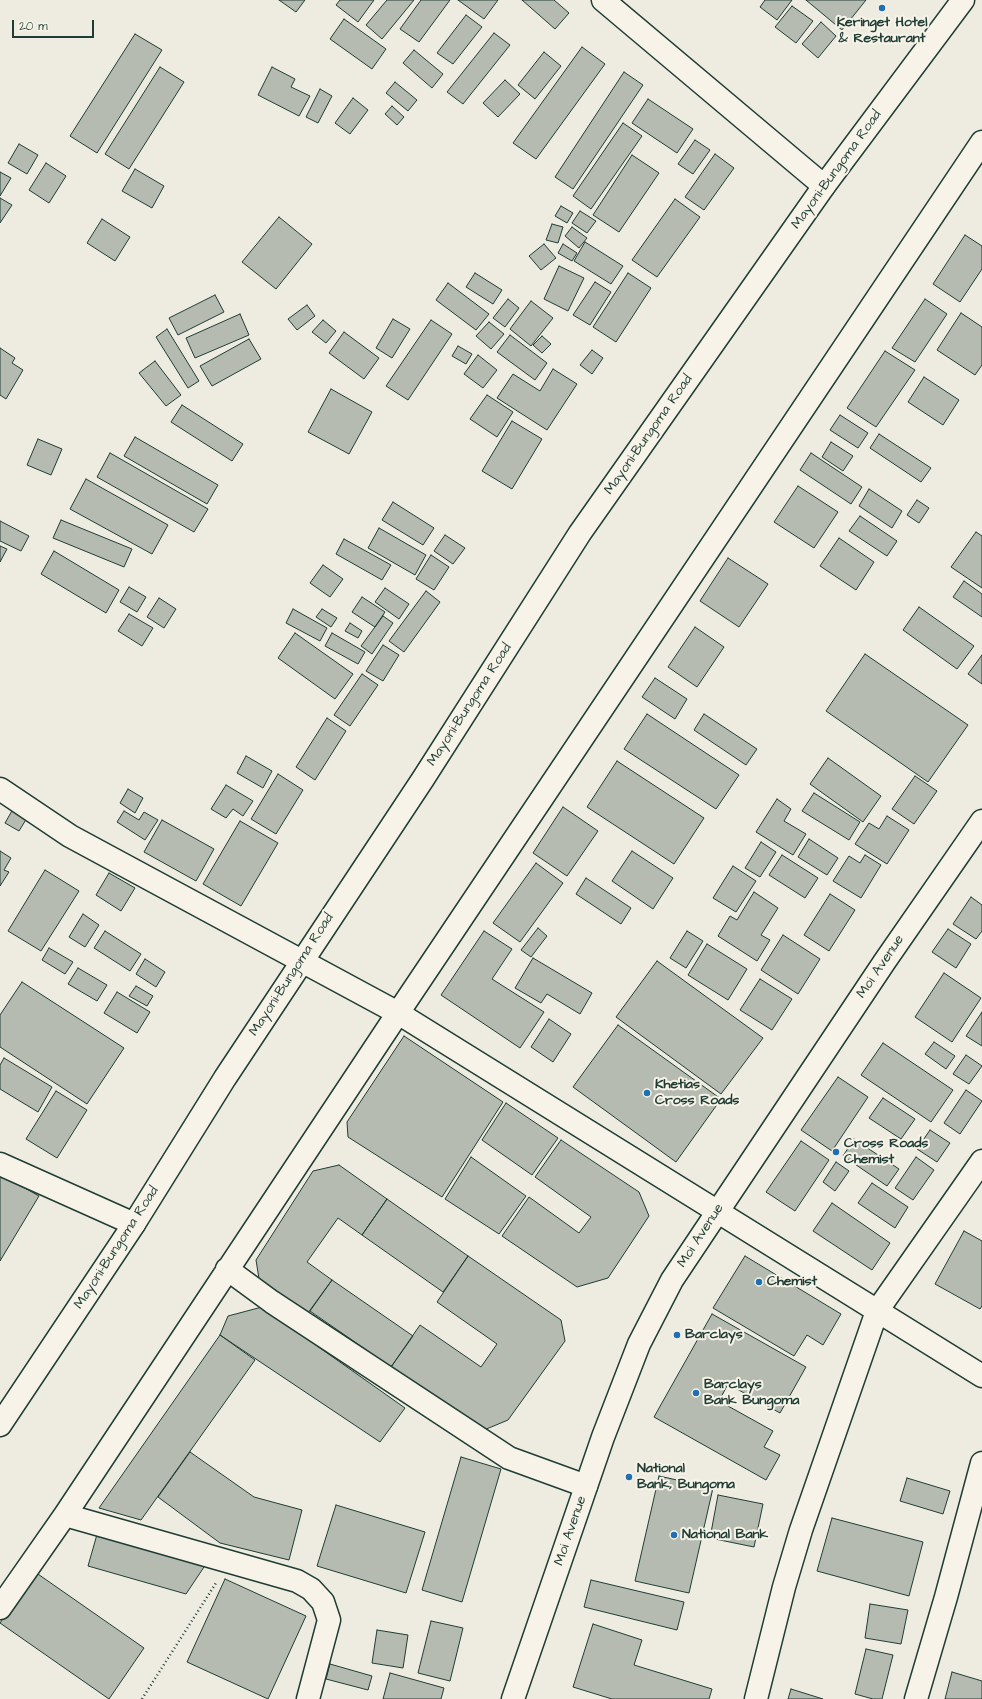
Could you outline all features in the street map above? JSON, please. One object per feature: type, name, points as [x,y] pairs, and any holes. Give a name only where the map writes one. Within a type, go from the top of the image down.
[{"type":"street","points":[[603,0],[824,186]]},
{"type":"street","name":"Mayoni-Bungoma Road","points":[[0,1425],[134,1224],[225,1078],[422,779],[580,533],[824,186],[963,0]]},
{"type":"street","points":[[0,1608],[65,1515],[227,1269],[982,142]]},
{"type":"street","points":[[0,789],[70,836],[398,1013],[982,1376]]},
{"type":"street","name":"Moi Avenue","points":[[513,1699],[603,1437],[639,1344],[672,1280],[885,961],[982,821]]},
{"type":"street","points":[[756,1699],[784,1587],[801,1530],[877,1311],[982,1161]]},
{"type":"street","points":[[0,1164],[134,1224]]},
{"type":"street","points":[[227,1269],[272,1302],[509,1458],[586,1486]]},
{"type":"street","points":[[916,1699],[946,1598],[982,1463]]},
{"type":"street","points":[[65,1515],[297,1581],[311,1589],[323,1602],[329,1620],[308,1699]]},
{"type":"path","points":[[142,1699],[230,1562]]},
{"type":"building","points":[[279,0],[305,0],[296,12]]},
{"type":"building","points":[[340,0],[374,0],[358,22],[336,5]]},
{"type":"building","points":[[387,0],[414,0],[382,39],[366,25]]},
{"type":"building","points":[[421,0],[450,0],[419,42],[400,29]]},
{"type":"building","points":[[458,0],[498,0],[484,19]]},
{"type":"building","points":[[522,0],[554,0],[569,13],[555,29]]},
{"type":"building","points":[[765,0],[792,0],[777,20],[760,7]]},
{"type":"building","points":[[806,0],[866,0],[842,30]]},
{"type":"building","points":[[792,6],[813,21],[796,43],[775,27]]},
{"type":"building","points":[[466,15],[482,27],[453,64],[437,53]]},
{"type":"building","points":[[344,19],[386,49],[372,69],[330,39]]},
{"type":"building","points":[[821,22],[836,36],[818,58],[802,44]]},
{"type":"building","points":[[494,33],[510,45],[463,104],[447,92]]},
{"type":"building","points":[[135,34],[162,50],[97,153],[70,136]]},
{"type":"building","points":[[582,47],[605,64],[536,159],[513,143]]},
{"type":"building","points":[[414,50],[443,74],[432,88],[403,63]]},
{"type":"building","points":[[544,52],[561,66],[535,99],[518,85]]},
{"type":"building","points":[[160,67],[184,82],[129,169],[105,154]]},
{"type":"building","points":[[272,67],[295,79],[291,87],[310,96],[299,116],[258,95]]},
{"type":"building","points":[[624,72],[643,85],[573,189],[555,177]]},
{"type":"building","points":[[505,80],[520,94],[498,117],[483,103]]},
{"type":"building","points":[[395,82],[417,100],[408,111],[386,93]]},
{"type":"building","points":[[320,89],[332,96],[318,123],[306,117]]},
{"type":"building","points":[[353,98],[368,110],[350,134],[335,123]]},
{"type":"building","points":[[648,99],[693,129],[677,153],[632,123]]},
{"type":"building","points":[[392,106],[404,117],[397,125],[385,114]]},
{"type":"building","points":[[623,123],[642,136],[591,209],[573,196]]},
{"type":"building","points":[[695,140],[710,150],[693,174],[678,164]]},
{"type":"building","points":[[19,144],[38,155],[27,174],[8,163]]},
{"type":"building","points":[[715,154],[734,168],[704,210],[685,197]]},
{"type":"building","points":[[632,155],[659,173],[619,232],[593,215]]},
{"type":"building","points":[[46,163],[66,176],[49,203],[29,190]]},
{"type":"building","points":[[135,169],[164,186],[152,208],[122,191]]},
{"type":"building","points":[[0,172],[11,178],[0,196]]},
{"type":"building","points":[[0,198],[12,205],[0,223]]},
{"type":"building","points":[[675,199],[700,217],[657,277],[632,260]]},
{"type":"building","points":[[561,206],[573,213],[567,223],[555,216]]},
{"type":"building","points":[[580,211],[596,221],[587,233],[572,223]]},
{"type":"building","points":[[279,217],[312,244],[276,289],[242,262]]},
{"type":"building","points":[[102,219],[130,237],[115,261],[87,243]]},
{"type":"building","points":[[552,224],[563,227],[558,243],[546,240]]},
{"type":"building","points":[[572,227],[587,238],[579,248],[565,236]]},
{"type":"building","points":[[965,235],[982,246],[982,269],[960,302],[933,284]]},
{"type":"building","points":[[585,242],[623,266],[611,284],[574,261]]},
{"type":"building","points":[[544,244],[556,258],[541,270],[529,256]]},
{"type":"building","points":[[563,244],[577,253],[572,261],[558,253]]},
{"type":"building","points":[[559,266],[584,278],[568,311],[544,299]]},
{"type":"building","points":[[475,273],[502,290],[493,304],[466,287]]},
{"type":"building","points":[[628,273],[651,288],[616,342],[593,327]]},
{"type":"building","points":[[595,282],[611,292],[590,325],[573,315]]},
{"type":"building","points":[[448,283],[489,314],[476,330],[436,300]]},
{"type":"building","points":[[215,295],[224,312],[178,335],[169,318]]},
{"type":"building","points":[[508,299],[519,308],[505,327],[493,318]]},
{"type":"building","points":[[925,299],[947,314],[915,362],[892,348]]},
{"type":"building","points":[[531,301],[553,318],[531,346],[510,329]]},
{"type":"building","points":[[307,305],[315,316],[297,330],[288,319]]},
{"type":"building","points":[[961,313],[982,327],[982,365],[975,375],[937,350]]},
{"type":"building","points":[[240,314],[249,335],[195,358],[186,338]]},
{"type":"building","points":[[393,319],[410,329],[392,358],[376,348]]},
{"type":"building","points":[[323,320],[336,331],[326,343],[312,332]]},
{"type":"building","points":[[431,320],[452,334],[408,400],[386,386]]},
{"type":"building","points":[[489,322],[504,334],[491,349],[476,336]]},
{"type":"building","points":[[167,329],[199,381],[188,388],[156,337]]},
{"type":"building","points":[[344,332],[379,358],[364,379],[329,353]]},
{"type":"building","points":[[510,335],[547,363],[535,380],[497,352]]},
{"type":"building","points":[[542,336],[551,344],[542,353],[533,345]]},
{"type":"building","points":[[249,339],[261,359],[212,386],[200,366]]},
{"type":"building","points":[[458,346],[472,354],[466,364],[452,356]]},
{"type":"building","points":[[0,348],[15,358],[12,363],[23,370],[6,399],[0,395]]},
{"type":"building","points":[[592,350],[603,358],[592,374],[580,365]]},
{"type":"building","points":[[885,351],[915,370],[876,427],[847,408]]},
{"type":"building","points":[[478,355],[497,370],[483,388],[464,374]]},
{"type":"building","points":[[155,361],[181,395],[166,406],[139,373]]},
{"type":"building","points":[[553,369],[577,384],[547,430],[497,398],[513,374],[540,391]]},
{"type":"building","points":[[924,377],[959,400],[943,425],[908,402]]},
{"type":"building","points":[[331,389],[372,412],[349,454],[308,432]]},
{"type":"building","points":[[487,395],[513,412],[497,437],[470,419]]},
{"type":"building","points":[[182,405],[243,444],[232,461],[171,422]]},
{"type":"building","points":[[840,415],[868,433],[858,448],[830,430]]},
{"type":"building","points":[[512,421],[542,439],[512,489],[482,471]]},
{"type":"building","points":[[879,434],[931,468],[921,482],[870,448]]},
{"type":"building","points":[[135,437],[218,485],[207,504],[124,456]]},
{"type":"building","points":[[38,439],[62,449],[51,475],[27,465]]},
{"type":"building","points":[[831,442],[853,456],[843,471],[822,457]]},
{"type":"building","points":[[110,453],[208,509],[194,532],[97,477]]},
{"type":"building","points":[[811,453],[862,487],[851,504],[800,470]]},
{"type":"building","points":[[86,479],[168,525],[152,554],[70,509]]},
{"type":"building","points":[[798,486],[838,512],[814,548],[774,522]]},
{"type":"building","points":[[869,489],[902,511],[892,528],[859,506]]},
{"type":"building","points":[[917,500],[929,508],[919,523],[907,515]]},
{"type":"building","points":[[393,502],[434,528],[423,545],[382,520]]},
{"type":"building","points":[[860,516],[897,541],[887,556],[849,531]]},
{"type":"building","points":[[61,520],[132,549],[124,567],[53,538]]},
{"type":"building","points":[[0,521],[29,536],[21,551],[0,541]]},
{"type":"building","points":[[379,528],[426,555],[415,575],[368,548]]},
{"type":"building","points":[[976,532],[982,536],[982,588],[951,567]]},
{"type":"building","points":[[445,535],[465,548],[453,564],[434,551]]},
{"type":"building","points":[[839,538],[874,562],[856,590],[820,566]]},
{"type":"building","points":[[344,539],[391,565],[382,580],[336,554]]},
{"type":"building","points":[[0,546],[7,549],[0,562]]},
{"type":"building","points":[[54,551],[119,590],[106,613],[41,574]]},
{"type":"building","points":[[431,555],[449,567],[434,590],[416,579]]},
{"type":"building","points":[[728,558],[768,584],[739,627],[700,601]]},
{"type":"building","points":[[323,565],[343,579],[330,597],[310,583]]},
{"type":"building","points":[[964,581],[982,594],[982,617],[953,597]]},
{"type":"building","points":[[129,587],[146,597],[137,612],[120,602]]},
{"type":"building","points":[[385,588],[409,604],[399,619],[375,602]]},
{"type":"building","points":[[426,591],[440,602],[404,652],[389,641]]},
{"type":"building","points":[[362,597],[385,612],[375,627],[352,612]]},
{"type":"building","points":[[159,598],[176,609],[164,628],[147,617]]},
{"type":"building","points":[[919,607],[974,646],[957,669],[903,630]]},
{"type":"building","points":[[293,609],[327,628],[320,641],[286,623]]},
{"type":"building","points":[[322,609],[337,618],[331,627],[316,617]]},
{"type":"building","points":[[129,614],[153,628],[142,646],[118,631]]},
{"type":"building","points":[[383,616],[393,623],[372,654],[361,646]]},
{"type":"building","points":[[350,623],[362,631],[358,638],[345,631]]},
{"type":"building","points":[[695,627],[724,647],[697,687],[668,667]]},
{"type":"building","points":[[295,633],[353,674],[335,699],[278,658]]},
{"type":"building","points":[[332,633],[365,652],[358,664],[325,646]]},
{"type":"building","points":[[383,645],[399,655],[383,681],[366,671]]},
{"type":"building","points":[[865,654],[968,725],[928,782],[826,711]]},
{"type":"building","points":[[982,655],[982,684],[968,674]]},
{"type":"building","points":[[362,674],[378,685],[350,726],[334,715]]},
{"type":"building","points":[[655,678],[687,699],[675,719],[642,697]]},
{"type":"building","points":[[647,714],[739,775],[716,809],[624,749]]},
{"type":"building","points":[[704,714],[757,749],[746,765],[694,730]]},
{"type":"building","points":[[327,718],[346,731],[315,780],[296,767]]},
{"type":"building","points":[[246,756],[272,771],[263,788],[237,773]]},
{"type":"building","points":[[828,758],[881,796],[863,822],[810,784]]},
{"type":"building","points":[[617,761],[704,818],[674,864],[587,807]]},
{"type":"building","points":[[278,774],[303,790],[276,834],[251,819]]},
{"type":"building","points":[[915,776],[937,791],[914,824],[892,809]]},
{"type":"building","points":[[226,785],[253,801],[243,816],[233,809],[226,818],[211,809]]},
{"type":"building","points":[[128,789],[143,798],[135,813],[120,803]]},
{"type":"building","points":[[814,793],[860,822],[849,840],[802,811]]},
{"type":"building","points":[[777,799],[791,809],[784,821],[806,834],[793,855],[756,832]]},
{"type":"building","points":[[563,807],[598,831],[567,876],[533,853]]},
{"type":"building","points":[[13,809],[27,818],[19,831],[5,823]]},
{"type":"building","points":[[124,811],[139,820],[144,812],[158,820],[145,840],[117,822]]},
{"type":"building","points":[[887,816],[909,830],[887,864],[855,844],[869,823],[879,829]]},
{"type":"building","points":[[162,820],[214,849],[196,881],[144,852]]},
{"type":"building","points":[[240,821],[278,843],[241,906],[203,884]]},
{"type":"building","points":[[809,839],[838,858],[827,875],[798,857]]},
{"type":"building","points":[[761,842],[776,852],[760,877],[745,868]]},
{"type":"building","points":[[0,851],[11,858],[4,870],[9,872],[0,886]]},
{"type":"building","points":[[632,851],[673,878],[653,909],[612,881]]},
{"type":"building","points":[[782,855],[818,878],[805,898],[769,875]]},
{"type":"building","points":[[865,855],[881,865],[861,898],[833,881],[849,856],[860,863]]},
{"type":"building","points":[[536,863],[563,883],[520,942],[493,923]]},
{"type":"building","points":[[733,866],[756,881],[736,912],[713,898]]},
{"type":"building","points":[[45,870],[79,891],[41,951],[8,931]]},
{"type":"building","points":[[109,873],[135,888],[121,911],[96,895]]},
{"type":"building","points":[[586,878],[631,908],[621,924],[576,894]]},
{"type":"building","points":[[754,892],[778,908],[761,935],[770,940],[757,961],[718,936],[730,916],[737,920]]},
{"type":"building","points":[[830,894],[855,910],[829,951],[804,935]]},
{"type":"building","points":[[971,897],[982,905],[982,931],[976,939],[953,924]]},
{"type":"building","points":[[83,914],[99,925],[85,947],[69,937]]},
{"type":"building","points":[[538,928],[547,936],[531,957],[521,950]]},
{"type":"building","points":[[948,929],[971,944],[956,968],[932,952]]},
{"type":"building","points":[[105,931],[141,954],[130,971],[94,948]]},
{"type":"building","points":[[484,931],[512,949],[492,979],[544,1012],[520,1048],[441,995]]},
{"type":"building","points":[[687,931],[703,941],[686,968],[670,958]]},
{"type":"building","points":[[783,935],[820,959],[798,994],[761,970]]},
{"type":"building","points":[[707,944],[747,969],[728,1000],[688,975]]},
{"type":"building","points":[[49,948],[73,962],[65,974],[42,960]]},
{"type":"building","points":[[533,958],[592,993],[580,1014],[547,994],[541,1003],[515,988]]},
{"type":"building","points":[[145,959],[165,972],[156,987],[136,974]]},
{"type":"building","points":[[657,961],[763,1038],[721,1094],[616,1017]]},
{"type":"building","points":[[78,968],[107,985],[97,1001],[68,984]]},
{"type":"building","points":[[944,973],[981,998],[952,1042],[915,1017]]},
{"type":"building","points":[[760,979],[792,999],[772,1030],[740,1010]]},
{"type":"building","points":[[22,982],[124,1048],[87,1104],[0,1047],[0,1015]]},
{"type":"building","points":[[136,986],[153,996],[147,1006],[129,996]]},
{"type":"building","points":[[117,992],[150,1012],[137,1033],[104,1013]]},
{"type":"building","points":[[982,1012],[982,1046],[966,1036]]},
{"type":"building","points":[[549,1019],[571,1034],[553,1062],[531,1047]]},
{"type":"building","name":"Khetias Cross Roads","points":[[618,1025],[721,1099],[676,1162],[573,1087]]},
{"type":"building","points":[[404,1036],[503,1102],[442,1197],[348,1137],[347,1122]]},
{"type":"building","points":[[934,1042],[955,1056],[946,1069],[925,1054]]},
{"type":"building","points":[[883,1043],[953,1090],[931,1122],[861,1075]]},
{"type":"building","points":[[966,1055],[982,1066],[969,1084],[953,1074]]},
{"type":"building","points":[[4,1058],[52,1087],[38,1112],[0,1089],[0,1065]]},
{"type":"building","points":[[838,1077],[868,1097],[832,1151],[801,1130]]},
{"type":"building","points":[[966,1090],[982,1101],[960,1134],[944,1123]]},
{"type":"building","points":[[56,1091],[87,1110],[57,1158],[26,1139]]},
{"type":"building","points":[[883,1098],[915,1119],[901,1139],[869,1118]]},
{"type":"building","points":[[506,1103],[558,1138],[532,1175],[482,1140]]},
{"type":"building","points":[[930,1130],[950,1143],[937,1162],[917,1149]]},
{"type":"building","points":[[854,1139],[899,1169],[887,1186],[843,1156]]},
{"type":"building","points":[[561,1140],[639,1192],[649,1216],[608,1278],[577,1287],[502,1236],[529,1197],[579,1233],[591,1217],[535,1177]]},
{"type":"building","points":[[801,1141],[829,1160],[795,1211],[766,1192]]},
{"type":"building","points":[[471,1157],[526,1196],[499,1234],[445,1199]]},
{"type":"building","points":[[916,1157],[934,1170],[913,1200],[895,1188]]},
{"type":"building","points":[[836,1162],[849,1171],[835,1191],[823,1182]]},
{"type":"building","points":[[339,1165],[387,1199],[362,1235],[338,1218],[307,1262],[332,1280],[305,1317],[260,1285],[256,1260],[313,1171]]},
{"type":"building","points":[[0,1174],[39,1196],[0,1261]]},
{"type":"building","points":[[872,1183],[908,1207],[895,1228],[858,1203]]},
{"type":"building","points":[[387,1199],[468,1256],[443,1292],[362,1235]]},
{"type":"building","points":[[832,1203],[890,1243],[872,1270],[813,1231]]},
{"type":"building","points":[[964,1231],[982,1241],[982,1306],[980,1309],[935,1284]]},
{"type":"building","points":[[468,1256],[561,1320],[565,1341],[508,1420],[484,1430],[391,1367],[420,1325],[481,1367],[497,1344],[437,1302]]},
{"type":"building","name":"Chemist","points":[[745,1256],[841,1314],[823,1345],[807,1335],[794,1356],[713,1308]]},
{"type":"building","points":[[332,1280],[413,1336],[391,1367],[310,1311]]},
{"type":"building","points":[[262,1307],[405,1408],[380,1442],[220,1335],[228,1316]]},
{"type":"building","name":"Barclays Bank Bungoma","points":[[712,1314],[806,1367],[780,1413],[728,1384],[719,1401],[773,1431],[764,1447],[780,1455],[766,1480],[654,1417]]},
{"type":"building","points":[[220,1335],[255,1360],[141,1520],[99,1508]]},
{"type":"building","points":[[190,1452],[254,1497],[302,1510],[289,1560],[220,1543],[158,1497]]},
{"type":"building","points":[[461,1457],[501,1469],[462,1602],[422,1590]]},
{"type":"building","name":"National Bank","points":[[659,1476],[713,1488],[689,1593],[635,1581]]},
{"type":"building","points":[[907,1478],[950,1491],[943,1514],[900,1501]]},
{"type":"building","points":[[718,1495],[763,1504],[754,1547],[710,1538]]},
{"type":"building","points":[[336,1505],[425,1532],[406,1593],[317,1566]]},
{"type":"building","points":[[832,1518],[923,1542],[909,1596],[817,1571]]},
{"type":"building","points":[[98,1531],[208,1561],[186,1594],[88,1566]]},
{"type":"building","points":[[35,1572],[144,1648],[109,1699],[0,1623]]},
{"type":"building","points":[[225,1579],[306,1616],[268,1699],[187,1662]]},
{"type":"building","points":[[591,1580],[684,1602],[677,1630],[584,1607]]},
{"type":"building","points":[[870,1604],[908,1610],[901,1644],[865,1638]]},
{"type":"building","points":[[431,1621],[463,1628],[450,1681],[418,1673]]},
{"type":"building","points":[[593,1624],[642,1640],[634,1665],[712,1689],[709,1699],[612,1699],[573,1687]]},
{"type":"building","points":[[377,1630],[408,1635],[403,1668],[372,1663]]},
{"type":"building","points":[[866,1649],[893,1655],[882,1699],[873,1699],[855,1694]]},
{"type":"building","points":[[330,1664],[372,1676],[368,1690],[326,1679]]},
{"type":"building","points":[[952,1672],[982,1681],[982,1699],[945,1699]]},
{"type":"building","points":[[390,1673],[444,1688],[441,1699],[383,1699]]},
{"type":"building","points":[[791,1689],[823,1699],[788,1699]]},
{"type":"place","name":"Keringet Hotel & Restaurant","points":[[882,8]]},
{"type":"place","name":"Khetias Cross Roads","points":[[647,1093]]},
{"type":"place","name":"Cross Roads Chemist","points":[[836,1152]]},
{"type":"place","name":"Chemist","points":[[759,1282]]},
{"type":"place","name":"Barclays","points":[[677,1335]]},
{"type":"place","name":"Barclays Bank Bungoma","points":[[696,1393]]},
{"type":"place","name":"National Bank, Bungoma","points":[[629,1477]]},
{"type":"place","name":"National Bank","points":[[674,1535]]}]
